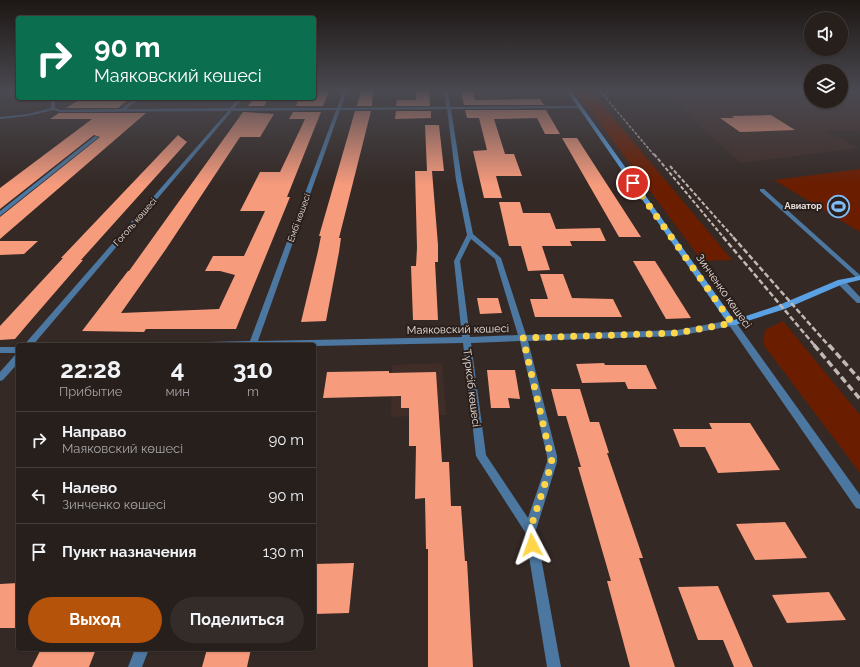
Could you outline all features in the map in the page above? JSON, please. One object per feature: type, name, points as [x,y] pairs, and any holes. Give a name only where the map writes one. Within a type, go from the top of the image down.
[{"type":"main road","name":"Зинченко көшесі","points":[[591,122],[732,323]]},
{"type":"main road","points":[[732,323],[782,308],[841,282],[860,278]]},
{"type":"street","name":"Гоголь көшесі","points":[[30,343],[221,122]]},
{"type":"street","name":"Ембі көшесі","points":[[253,343],[334,122]]},
{"type":"street","points":[[451,122],[459,180],[470,234]]},
{"type":"street","points":[[0,214],[97,137]]},
{"type":"street","name":"Түрксіб көшесі","points":[[530,530],[552,462],[523,338],[498,258],[470,234],[457,261],[481,456],[530,530],[554,667]]},
{"type":"street","points":[[841,282],[860,301]]},
{"type":"street","name":"Маяковский көшесі","points":[[306,343],[466,340],[677,333],[732,323]]},
{"type":"street","name":"Зинченко көшесі","points":[[732,323],[860,504]]},
{"type":"street","points":[[0,350],[16,350]]},
{"type":"street","points":[[0,378],[16,359]]},
{"type":"street","points":[[135,667],[141,651]]},
{"type":"lane","points":[[762,190],[860,278]]},
{"type":"shaded area","points":[[599,122],[617,122],[732,260],[702,261]]},
{"type":"shaded area","points":[[696,122],[860,122],[860,132],[852,130],[827,132],[860,148],[741,163]]},
{"type":"shaded area","name":"Авиатор","points":[[860,169],[860,232],[774,180]]},
{"type":"shaded area","points":[[783,321],[860,415],[860,473],[763,344],[765,330]]},
{"type":"shaded area","points":[[442,363],[446,415],[391,417],[392,365]]},
{"type":"building","points":[[88,122],[135,122],[0,239],[0,217],[100,137],[94,135],[0,209],[0,188]]},
{"type":"building","points":[[236,122],[269,122],[260,137],[240,137],[166,249],[121,313],[219,309],[235,275],[220,271],[205,271],[213,256],[244,256],[265,211],[240,211],[260,172],[280,172],[304,122],[317,122],[287,197],[290,197],[236,329],[146,329],[144,332],[82,331],[129,271]]},
{"type":"building","points":[[352,122],[368,122],[339,238],[341,238],[339,252],[326,321],[301,322],[318,251],[321,236],[319,236]]},
{"type":"building","points":[[480,122],[495,122],[505,154],[514,154],[522,176],[496,176],[502,198],[484,198],[473,151],[487,150]]},
{"type":"building","points":[[539,122],[553,122],[560,134],[545,134]]},
{"type":"building","points":[[726,122],[782,122],[795,130],[740,132]]},
{"type":"building","points":[[425,125],[439,125],[444,171],[432,171],[438,245],[438,262],[435,262],[438,320],[413,320],[411,266],[416,266],[417,248],[415,171],[427,171]]},
{"type":"building","points":[[178,135],[187,142],[81,260],[83,260],[15,339],[0,340],[0,326],[63,258],[61,258]]},
{"type":"building","points":[[562,138],[577,138],[641,237],[619,237]]},
{"type":"building","points":[[499,202],[520,202],[523,213],[550,213],[556,229],[600,228],[606,241],[570,241],[572,246],[542,246],[550,270],[528,271],[521,246],[509,246]]},
{"type":"building","points":[[0,241],[38,241],[24,254],[0,255]]},
{"type":"building","points":[[633,261],[655,261],[691,318],[666,319]]},
{"type":"building","points":[[540,274],[563,274],[572,298],[613,299],[622,317],[535,317],[530,299],[548,299]]},
{"type":"building","points":[[477,298],[498,298],[502,313],[480,314]]},
{"type":"building","points":[[604,363],[605,365],[646,365],[657,389],[628,389],[625,382],[582,383],[576,364]]},
{"type":"building","points":[[487,370],[515,370],[520,399],[508,398],[510,408],[491,408]]},
{"type":"building","points":[[389,371],[389,373],[436,372],[442,462],[449,462],[451,506],[461,506],[465,561],[467,561],[473,667],[428,667],[428,549],[426,549],[425,498],[415,499],[416,446],[409,446],[409,408],[401,408],[401,396],[323,398],[327,372]]},
{"type":"building","points":[[551,389],[580,389],[590,422],[599,422],[609,453],[607,453],[643,558],[639,558],[675,667],[630,667],[607,581],[611,581],[578,467],[581,467],[566,416],[558,416]]},
{"type":"building","points":[[709,423],[750,423],[780,470],[718,473],[705,447],[680,447],[673,429],[712,429]]},
{"type":"building","points":[[785,522],[807,558],[755,560],[736,524]]},
{"type":"building","points":[[354,563],[349,613],[316,614],[316,564]]},
{"type":"building","points":[[16,583],[16,628],[0,628],[0,584]]},
{"type":"building","points":[[718,586],[753,667],[734,667],[723,640],[698,640],[678,587]]},
{"type":"building","points":[[829,592],[846,620],[787,623],[772,595]]},
{"type":"building","points":[[40,651],[95,651],[89,667],[32,667]]},
{"type":"building","points":[[206,651],[251,651],[247,667],[202,667]]},
{"type":"railway","points":[[626,122],[654,155]]},
{"type":"railway","points":[[654,154],[724,238]]},
{"type":"railway","points":[[670,166],[734,238]]},
{"type":"railway","points":[[723,237],[815,346]]},
{"type":"railway","points":[[733,237],[829,346]]},
{"type":"railway","points":[[814,345],[860,399]]},
{"type":"railway","points":[[829,345],[860,380]]},
{"type":"place","name":"Авиатор","points":[[838,206]]},
{"type":"route","points":[[532,545],[530,530],[552,462],[552,456],[523,338],[677,333],[732,323],[633,183]]}]
